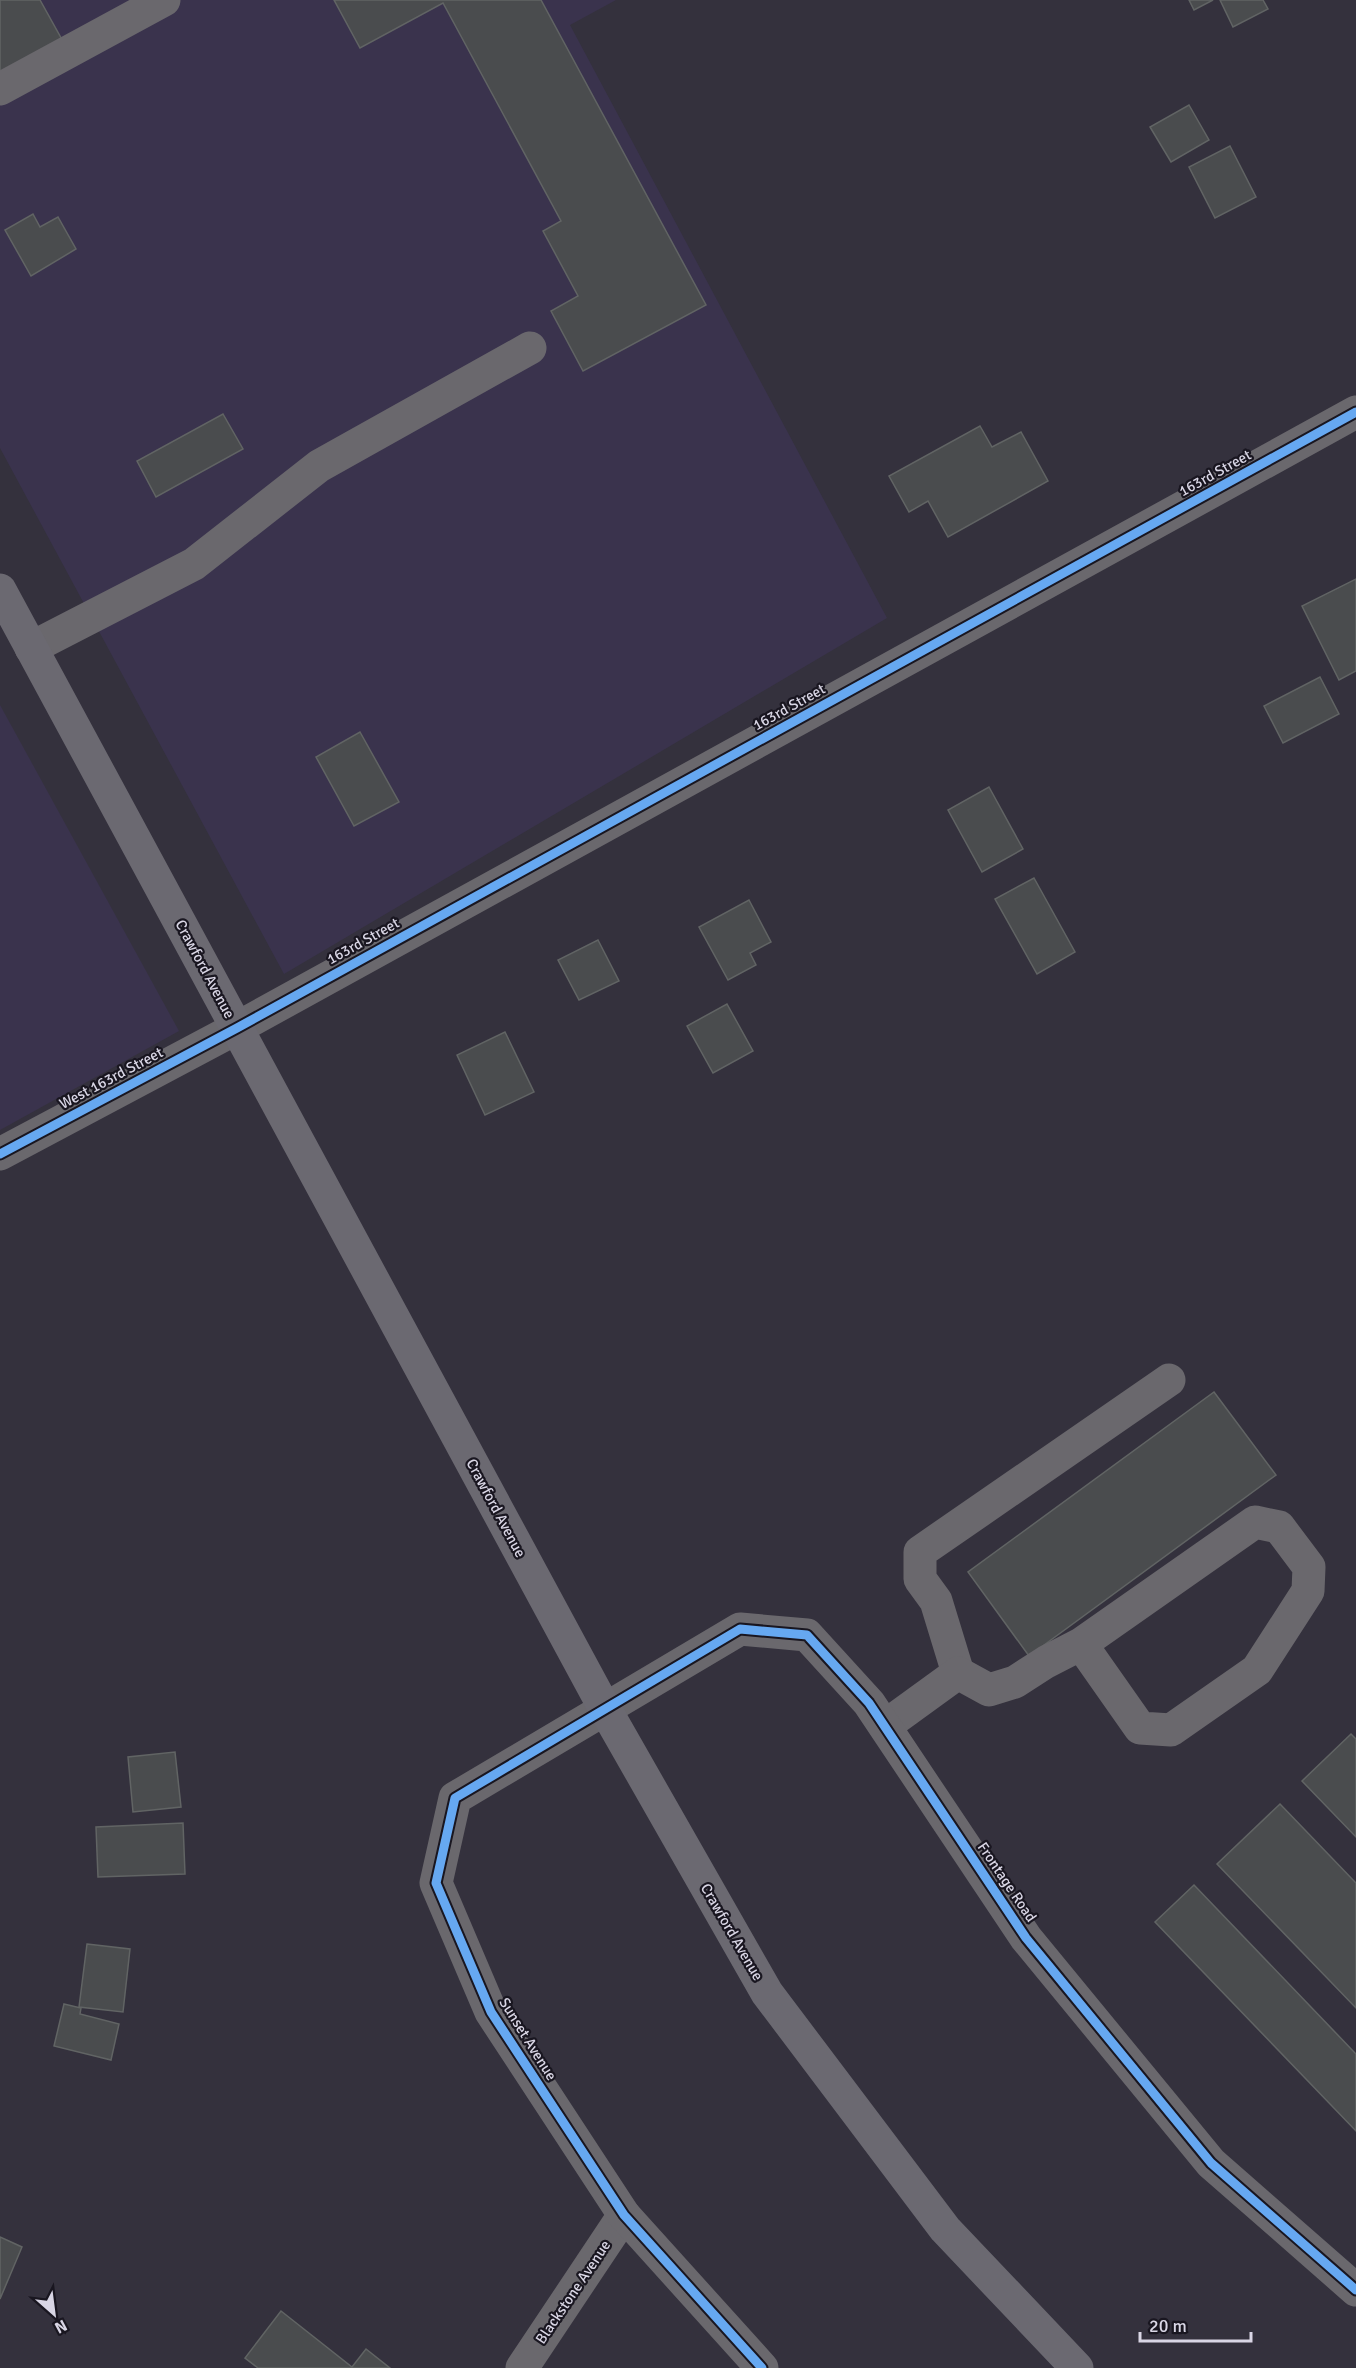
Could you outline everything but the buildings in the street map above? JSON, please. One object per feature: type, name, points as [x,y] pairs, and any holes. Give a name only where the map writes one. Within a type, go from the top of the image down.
[{"type":"main road","name":"Crawford Avenue","points":[[0,590],[605,1709],[767,1993],[945,2229],[1077,2368]]},
{"type":"street","points":[[0,89],[164,0]]},
{"type":"street","points":[[31,648],[194,564],[319,466],[530,348]]},
{"type":"street","name":"163rd Street","points":[[237,1028],[1356,412]]},
{"type":"street","name":"West 163rd Street","points":[[0,1154],[237,1028]]},
{"type":"street","points":[[1082,1644],[1140,1728],[1171,1730],[1257,1670],[1308,1591],[1309,1567],[1280,1527],[1255,1521],[1082,1644],[1046,1662],[1015,1682],[989,1690],[958,1672],[936,1601],[920,1579],[920,1552],[1169,1380]]},
{"type":"street","name":"Frontage Road","points":[[605,1709],[740,1629],[807,1635],[869,1703],[1026,1938],[1211,2163],[1356,2290]]},
{"type":"street","points":[[885,1726],[958,1672]]},
{"type":"street","name":"Sunset Avenue","points":[[605,1709],[455,1798],[436,1883],[491,2012],[624,2215],[762,2368]]},
{"type":"street","name":"Blackstone Avenue","points":[[522,2368],[624,2215]]},
{"type":"shaded area","points":[[0,0],[616,0],[570,25],[887,618],[284,974],[0,448]]},
{"type":"shaded area","points":[[0,705],[179,1031],[0,1130]]},
{"type":"cycle path","points":[[0,1154],[237,1028],[1356,412]]},
{"type":"cycle path","points":[[762,2368],[624,2215],[491,2012],[436,1883],[455,1798],[740,1629],[807,1635],[869,1703],[1026,1938],[1211,2163],[1356,2290]]}]
